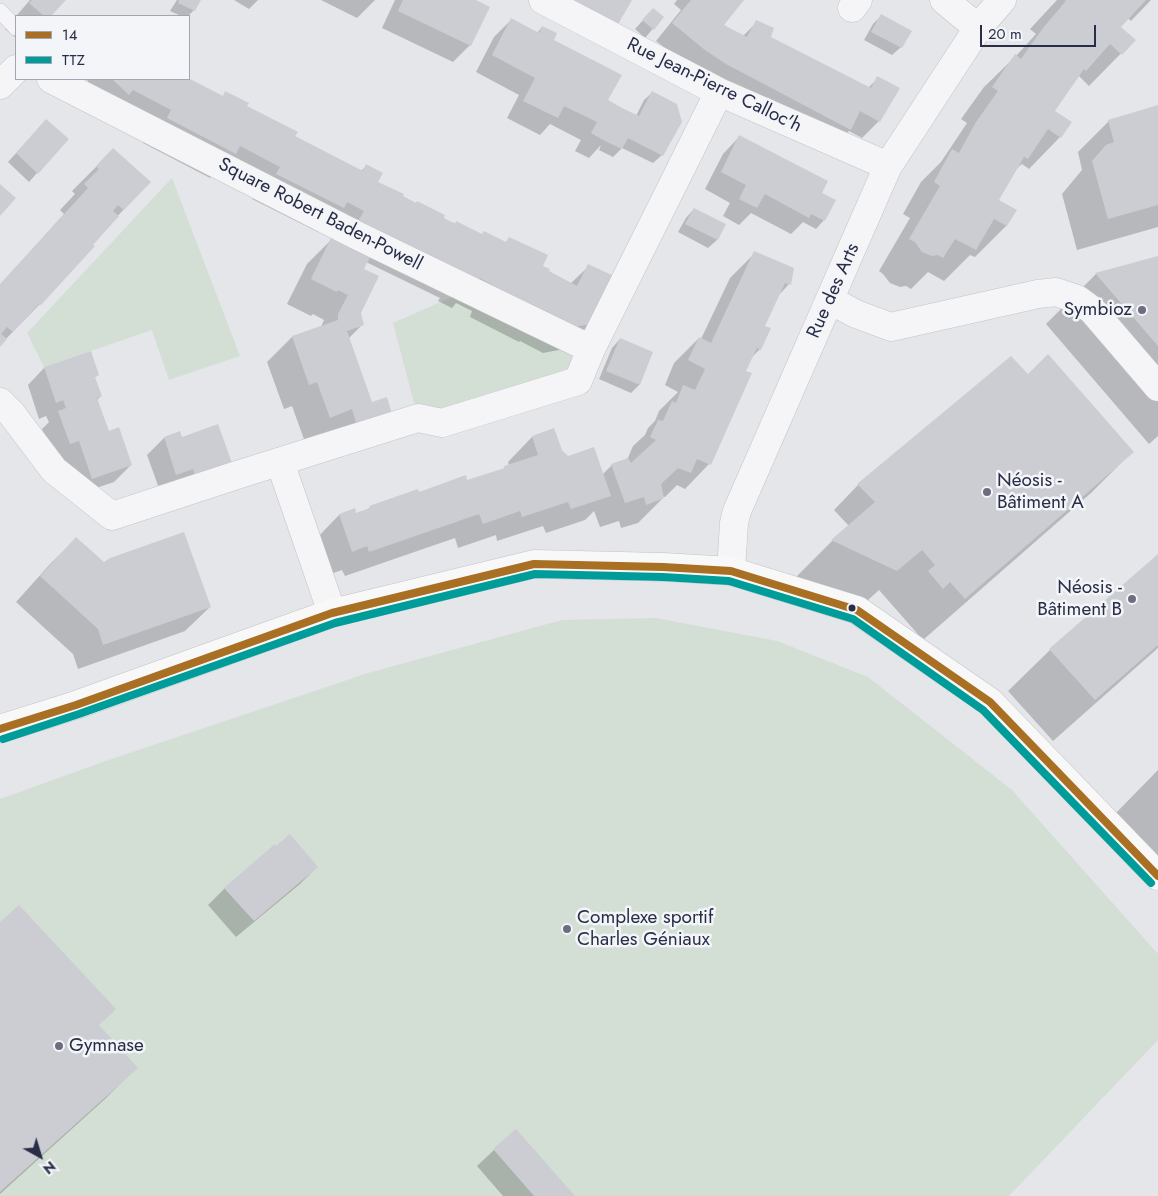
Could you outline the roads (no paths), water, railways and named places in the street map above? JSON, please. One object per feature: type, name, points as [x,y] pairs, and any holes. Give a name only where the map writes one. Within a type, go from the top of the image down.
[{"type":"street","name":"Rue Jean-Pierre Calloc'h","points":[[543,0],[719,92],[888,166]]},
{"type":"street","points":[[944,0],[978,28]]},
{"type":"street","name":"Rue des Arts","points":[[731,571],[734,523],[737,510],[888,166],[978,28],[1002,0]]},
{"type":"street","points":[[0,85],[15,70]]},
{"type":"street","name":"Square Robert Baden-Powell","points":[[53,80],[356,235],[591,349]]},
{"type":"street","points":[[0,402],[54,470],[112,516],[418,418],[442,423],[578,381],[591,349],[719,92]]},
{"type":"street","points":[[830,300],[856,314],[891,327],[1038,294],[1056,292],[1077,299],[1092,310],[1158,387]]},
{"type":"street","points":[[280,462],[332,613]]},
{"type":"street","points":[[0,729],[76,705],[332,613],[534,564],[663,567],[731,571],[857,610],[990,702],[1158,876]]},
{"type":"lane","points":[[0,11],[15,27]]},
{"type":"place","name":"Symbioz","points":[[1142,310]]},
{"type":"place","name":"Néosis - Bâtiment A","points":[[987,492]]},
{"type":"place","name":"Néosis - Bâtiment B","points":[[1132,599]]},
{"type":"place","name":"Complexe sportif Charles Géniaux","points":[[567,929]]},
{"type":"place","name":"Gymnase","points":[[59,1046]]}]
